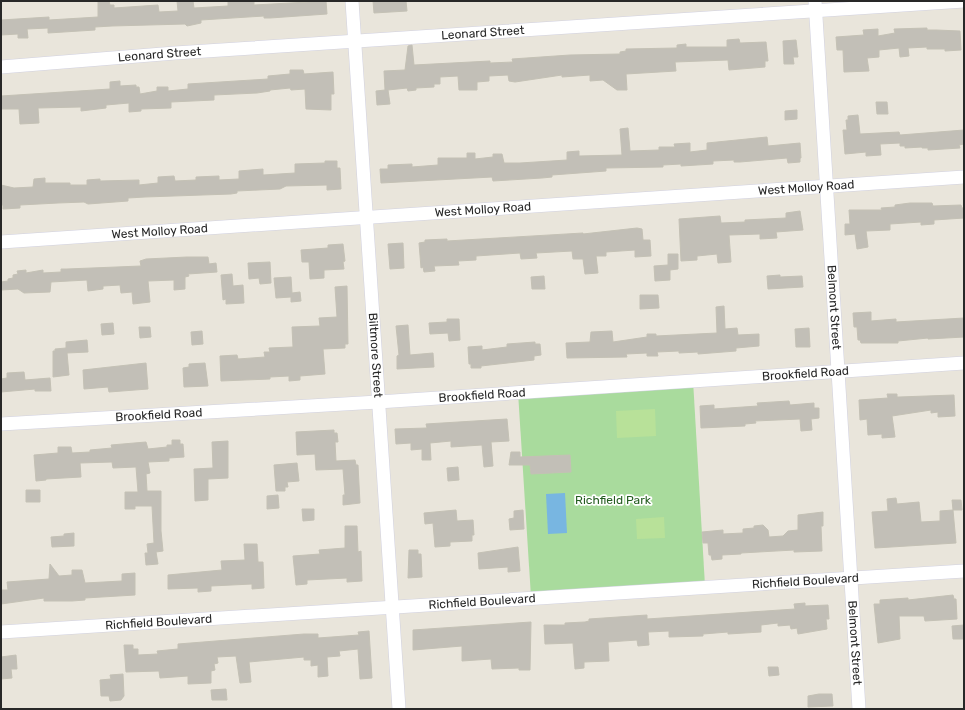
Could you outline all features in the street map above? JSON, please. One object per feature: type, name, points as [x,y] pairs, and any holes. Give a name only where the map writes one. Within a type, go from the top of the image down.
[{"type":"street","name":"Biltmore Street","points":[[352,1],[399,709]]},
{"type":"street","name":"Leonard Street","points":[[1,67],[175,53],[355,42],[815,6],[964,1]]},
{"type":"street","name":"Belmont Street","points":[[815,6],[852,577],[859,709]]},
{"type":"street","name":"West Molloy Road","points":[[1,242],[964,176]]},
{"type":"street","name":"Brookfield Road","points":[[1,424],[378,402],[964,363]]},
{"type":"street","name":"Richfield Boulevard","points":[[1,632],[964,571]]},
{"type":"green space","name":"Richfield Park","points":[[693,380],[705,586],[531,597],[518,392]]},
{"type":"green space","points":[[655,409],[656,436],[617,438],[616,411]]},
{"type":"green space","points":[[664,517],[665,538],[637,539],[636,519]]},
{"type":"water","points":[[565,493],[567,533],[548,534],[546,494]]},
{"type":"building","points":[[98,1],[109,1],[110,5],[114,5],[114,8],[158,5],[159,12],[178,11],[177,1],[193,1],[194,8],[228,6],[228,1],[254,1],[254,5],[326,1],[327,14],[270,18],[264,18],[264,16],[201,20],[201,23],[187,26],[185,24],[95,27],[95,30],[48,33],[48,28],[27,29],[28,38],[18,38],[18,34],[1,35],[1,20],[49,17],[49,20],[98,17]]},
{"type":"building","points":[[373,1],[406,1],[407,11],[374,13]]},
{"type":"building","points":[[927,28],[927,30],[960,31],[961,50],[945,51],[945,49],[927,49],[927,47],[908,48],[909,56],[900,57],[899,48],[879,50],[879,57],[867,58],[869,71],[844,72],[843,50],[837,50],[836,37],[864,35],[863,30],[878,29],[878,36],[895,33],[894,29]]},
{"type":"building","points":[[739,39],[740,43],[766,42],[768,61],[765,61],[765,67],[729,70],[728,60],[675,62],[676,71],[626,74],[627,90],[617,90],[603,80],[590,81],[590,75],[562,77],[562,75],[515,82],[509,81],[508,75],[489,76],[489,81],[477,82],[477,90],[459,90],[458,76],[440,77],[440,84],[434,84],[434,87],[416,88],[416,90],[408,91],[407,88],[388,90],[390,104],[377,105],[376,91],[385,90],[384,71],[405,70],[408,46],[412,45],[414,65],[490,61],[490,63],[513,62],[512,59],[570,55],[620,54],[620,52],[626,51],[626,49],[677,48],[677,45],[686,44],[686,47],[727,47],[727,40]]},
{"type":"building","points":[[796,40],[798,57],[793,57],[794,64],[784,64],[783,41]]},
{"type":"building","points":[[290,70],[303,70],[304,74],[333,72],[334,94],[331,94],[331,110],[306,109],[305,89],[291,90],[290,88],[257,93],[214,95],[214,100],[171,102],[171,108],[141,109],[141,111],[129,112],[129,103],[106,105],[106,108],[81,111],[81,107],[38,108],[39,123],[20,124],[19,109],[1,109],[1,96],[110,89],[110,82],[120,81],[120,86],[136,85],[136,87],[139,87],[140,94],[157,91],[157,87],[168,87],[168,91],[188,89],[188,84],[268,79],[268,76],[290,74]]},
{"type":"building","points":[[876,102],[887,102],[888,114],[877,114]]},
{"type":"building","points":[[797,110],[797,119],[785,120],[785,111]]},
{"type":"building","points":[[858,115],[860,134],[899,132],[900,135],[964,130],[964,144],[959,145],[960,148],[928,150],[928,148],[922,147],[905,148],[905,146],[900,146],[900,143],[880,144],[881,155],[866,156],[866,152],[845,154],[843,130],[847,130],[846,120],[848,120],[848,116]]},
{"type":"building","points":[[628,128],[630,151],[659,150],[659,147],[675,147],[674,144],[690,143],[690,152],[707,150],[707,143],[767,137],[768,146],[800,143],[801,158],[800,162],[788,163],[787,158],[740,162],[734,162],[734,160],[713,161],[713,164],[681,166],[681,164],[663,165],[663,167],[606,168],[606,171],[552,175],[552,177],[542,178],[493,181],[492,177],[381,183],[380,169],[388,169],[388,165],[412,164],[412,167],[438,165],[438,158],[467,158],[467,153],[475,153],[475,159],[493,157],[493,154],[502,154],[504,163],[567,160],[567,152],[579,151],[579,156],[622,155],[620,129]]},
{"type":"building","points":[[325,161],[337,161],[337,168],[340,168],[341,189],[327,190],[327,185],[286,186],[280,189],[237,191],[237,193],[231,194],[128,198],[128,201],[88,204],[84,202],[20,205],[20,208],[3,209],[3,205],[1,205],[1,185],[14,188],[33,187],[34,179],[45,178],[45,183],[70,183],[70,185],[87,185],[87,180],[100,179],[100,181],[139,180],[139,185],[158,183],[158,177],[174,176],[175,181],[196,180],[196,177],[219,176],[219,180],[239,179],[239,171],[263,169],[263,175],[295,173],[295,164],[325,163]]},
{"type":"building","points":[[932,203],[933,206],[961,205],[962,208],[964,208],[964,218],[934,220],[934,224],[921,225],[921,222],[890,224],[890,230],[866,231],[868,247],[857,249],[855,234],[845,235],[845,224],[850,224],[849,210],[882,210],[881,208],[895,207],[895,205]]},
{"type":"building","points":[[800,211],[803,230],[776,232],[777,238],[760,239],[760,234],[729,235],[731,262],[718,263],[717,254],[697,256],[697,260],[681,261],[679,219],[720,216],[721,223],[745,222],[745,220],[786,218],[786,213]]},
{"type":"building","points":[[637,228],[642,229],[643,240],[650,240],[651,256],[635,257],[635,250],[606,252],[606,256],[596,256],[598,273],[585,274],[583,259],[573,259],[572,251],[536,253],[537,258],[521,259],[520,253],[476,256],[476,260],[458,261],[459,265],[434,266],[435,271],[424,272],[423,267],[421,268],[419,243],[425,242],[425,240],[447,239],[447,241],[583,234]]},
{"type":"building","points":[[403,243],[404,268],[390,269],[388,244]]},
{"type":"building","points":[[343,244],[345,261],[343,262],[344,269],[324,270],[324,278],[310,279],[309,262],[302,262],[301,250],[328,248],[328,245]]},
{"type":"building","points":[[668,254],[678,254],[678,269],[670,270],[670,280],[655,281],[654,266],[668,265]]},
{"type":"building","points":[[208,257],[209,264],[216,263],[217,272],[188,274],[189,276],[185,277],[185,289],[174,290],[174,280],[148,281],[150,302],[133,304],[132,292],[121,293],[120,285],[103,286],[103,289],[88,291],[87,280],[51,282],[50,292],[24,293],[18,289],[1,290],[1,282],[8,281],[8,279],[13,278],[13,275],[18,274],[17,271],[26,270],[26,273],[43,270],[43,273],[61,272],[61,269],[141,266],[140,261],[146,259]]},
{"type":"building","points":[[270,262],[271,283],[260,284],[259,278],[249,279],[248,263]]},
{"type":"building","points":[[232,274],[233,286],[243,285],[244,303],[226,304],[226,299],[223,300],[221,275]]},
{"type":"building","points":[[780,275],[780,277],[802,276],[803,287],[768,289],[767,276]]},
{"type":"building","points":[[544,276],[545,289],[532,289],[531,277]]},
{"type":"building","points":[[291,277],[292,293],[300,292],[301,301],[291,302],[291,297],[276,298],[274,278]]},
{"type":"building","points":[[347,286],[348,344],[345,344],[345,348],[323,349],[325,374],[300,376],[300,380],[289,381],[289,376],[270,377],[270,379],[221,381],[220,356],[237,355],[238,359],[265,357],[264,352],[270,352],[269,348],[293,347],[292,327],[320,326],[319,318],[337,317],[335,287]]},
{"type":"building","points":[[640,295],[658,295],[659,308],[640,309]]},
{"type":"building","points":[[724,306],[725,329],[737,328],[738,335],[759,334],[759,346],[736,348],[736,351],[698,354],[698,352],[679,353],[679,351],[657,352],[658,356],[647,356],[647,353],[626,354],[627,357],[567,358],[566,343],[590,342],[591,332],[612,331],[613,342],[647,337],[647,334],[656,334],[656,336],[717,333],[716,307]]},
{"type":"building","points":[[871,312],[871,321],[896,319],[896,322],[964,318],[964,337],[928,338],[898,341],[898,343],[861,343],[860,340],[858,340],[857,327],[854,327],[853,313]]},
{"type":"building","points":[[447,319],[459,319],[460,340],[449,341],[448,333],[430,334],[429,323],[447,322]]},
{"type":"building","points":[[113,323],[114,334],[102,335],[101,324]]},
{"type":"building","points":[[408,325],[410,355],[433,353],[434,367],[397,369],[397,356],[399,355],[396,326]]},
{"type":"building","points":[[139,327],[150,327],[151,337],[140,338]]},
{"type":"building","points":[[809,328],[810,347],[796,347],[795,329]]},
{"type":"building","points":[[202,331],[203,344],[192,345],[191,332]]},
{"type":"building","points":[[87,340],[88,352],[67,353],[69,375],[53,377],[53,351],[55,351],[55,349],[66,348],[66,342]]},
{"type":"building","points":[[535,342],[535,344],[540,344],[541,355],[534,356],[534,360],[481,366],[481,368],[471,368],[471,364],[469,364],[468,347],[482,346],[482,350],[507,347],[507,344]]},
{"type":"building","points":[[146,363],[148,389],[109,392],[108,387],[84,389],[83,370]]},
{"type":"building","points":[[205,363],[208,386],[184,387],[183,368],[189,367],[189,364]]},
{"type":"building","points":[[24,372],[25,380],[50,378],[51,391],[35,391],[35,389],[1,392],[1,379],[7,378],[7,373]]},
{"type":"building","points":[[887,394],[897,394],[897,397],[954,395],[955,416],[938,417],[938,412],[931,413],[931,410],[892,416],[895,437],[882,438],[882,434],[868,435],[867,419],[860,420],[859,400],[888,398]]},
{"type":"building","points":[[789,401],[790,405],[814,403],[814,408],[819,408],[819,418],[811,419],[812,430],[801,431],[800,419],[755,421],[756,423],[745,424],[745,426],[701,428],[700,406],[714,405],[714,409],[758,406],[757,403]]},
{"type":"building","points":[[507,419],[509,441],[491,442],[493,466],[484,467],[482,445],[451,447],[451,441],[430,443],[431,460],[422,460],[422,449],[411,450],[411,443],[396,444],[395,429],[427,428],[426,424]]},
{"type":"building","points":[[334,430],[334,433],[337,433],[338,442],[335,442],[336,461],[355,460],[356,465],[358,465],[360,503],[343,505],[343,495],[345,495],[343,469],[316,470],[315,454],[297,455],[296,432]]},
{"type":"building","points":[[172,440],[180,440],[180,444],[183,444],[184,457],[169,458],[169,461],[148,462],[150,473],[146,474],[147,491],[161,491],[161,531],[163,551],[156,552],[158,564],[146,565],[145,553],[148,553],[147,544],[154,543],[152,506],[135,506],[135,509],[125,509],[125,492],[138,492],[136,467],[113,468],[112,462],[80,463],[81,477],[36,481],[34,455],[58,453],[58,447],[71,447],[72,453],[90,452],[90,450],[112,448],[111,445],[146,442],[148,449],[167,447],[167,445],[172,445]]},
{"type":"building","points":[[228,441],[228,478],[208,479],[208,500],[195,501],[194,469],[213,468],[212,442]]},
{"type":"building","points":[[511,452],[520,452],[520,457],[570,455],[571,472],[531,474],[530,465],[509,465]]},
{"type":"building","points":[[297,463],[299,481],[287,482],[288,487],[285,487],[285,491],[276,491],[274,465]]},
{"type":"building","points":[[458,467],[459,480],[448,481],[447,468]]},
{"type":"building","points":[[26,490],[40,490],[40,502],[26,502]]},
{"type":"building","points":[[278,495],[279,508],[267,509],[267,496]]},
{"type":"building","points":[[896,498],[897,504],[919,502],[921,522],[940,521],[940,511],[953,510],[956,543],[875,548],[872,512],[888,511],[887,499]]},
{"type":"building","points":[[952,500],[961,500],[962,510],[953,510]]},
{"type":"building","points":[[302,509],[314,509],[314,520],[303,521]]},
{"type":"building","points":[[456,510],[457,521],[473,520],[474,535],[472,535],[472,541],[450,542],[450,546],[435,547],[433,523],[425,524],[424,513]]},
{"type":"building","points":[[523,510],[524,529],[510,530],[509,519],[514,518],[514,511]]},
{"type":"building","points":[[823,512],[823,526],[821,526],[822,551],[794,552],[794,550],[741,553],[722,555],[722,559],[712,560],[711,555],[709,555],[708,543],[703,543],[702,532],[723,530],[723,534],[743,533],[743,529],[763,525],[768,530],[769,537],[783,536],[788,531],[798,530],[798,515]]},
{"type":"building","points":[[345,526],[357,526],[358,552],[361,551],[362,581],[347,582],[347,578],[307,580],[307,584],[296,585],[293,556],[320,554],[319,550],[345,548]]},
{"type":"building","points":[[74,533],[74,546],[52,547],[51,537],[64,536],[64,534]]},
{"type":"building","points":[[244,544],[257,544],[258,562],[263,562],[264,588],[252,589],[252,584],[211,586],[211,591],[198,592],[198,588],[168,589],[168,575],[222,570],[221,561],[245,560]]},
{"type":"building","points":[[518,547],[520,571],[508,572],[508,567],[479,569],[478,553]]},
{"type":"building","points":[[409,550],[418,550],[418,554],[421,554],[422,577],[408,578]]},
{"type":"building","points":[[50,564],[59,576],[72,575],[72,570],[82,570],[85,583],[122,581],[122,574],[135,573],[135,595],[85,598],[85,600],[72,601],[44,601],[44,598],[1,604],[1,590],[8,590],[7,582],[49,579]]},
{"type":"building","points":[[953,595],[954,599],[956,599],[957,619],[925,621],[924,616],[899,616],[900,639],[878,643],[874,604],[880,604],[880,600],[908,598],[908,600]]},
{"type":"building","points":[[805,603],[805,606],[828,605],[829,619],[826,619],[827,629],[798,634],[797,628],[791,629],[790,625],[778,626],[778,623],[761,625],[761,632],[728,634],[728,632],[703,634],[703,636],[669,637],[669,631],[648,632],[649,645],[638,646],[637,640],[608,642],[609,661],[584,662],[584,668],[575,669],[573,643],[545,644],[544,625],[565,625],[565,623],[589,621],[589,619],[647,615],[647,619],[795,609],[794,604]]},
{"type":"building","points":[[531,622],[530,670],[519,670],[519,668],[492,669],[491,659],[462,661],[462,646],[413,650],[413,630]]},
{"type":"building","points":[[964,625],[964,639],[953,639],[952,626]]},
{"type":"building","points":[[369,631],[372,678],[360,679],[358,649],[339,651],[340,656],[327,657],[328,676],[318,677],[318,665],[311,666],[311,660],[304,660],[304,657],[249,662],[251,682],[240,683],[236,656],[217,657],[218,663],[214,664],[215,670],[211,671],[211,683],[188,684],[188,676],[160,678],[159,671],[126,672],[124,645],[133,645],[133,649],[138,649],[138,655],[158,654],[157,651],[178,649],[178,644],[304,634],[318,634],[318,638],[359,635],[358,632]]},
{"type":"building","points":[[16,655],[17,669],[11,669],[12,678],[1,679],[1,657]]},
{"type":"building","points":[[768,667],[778,667],[779,675],[769,676]]},
{"type":"building","points":[[123,674],[124,696],[121,700],[110,701],[109,696],[101,696],[100,680],[111,679],[110,675]]},
{"type":"building","points":[[226,689],[227,700],[212,700],[211,690]]},
{"type":"building","points":[[832,694],[833,706],[808,707],[808,696]]}]
